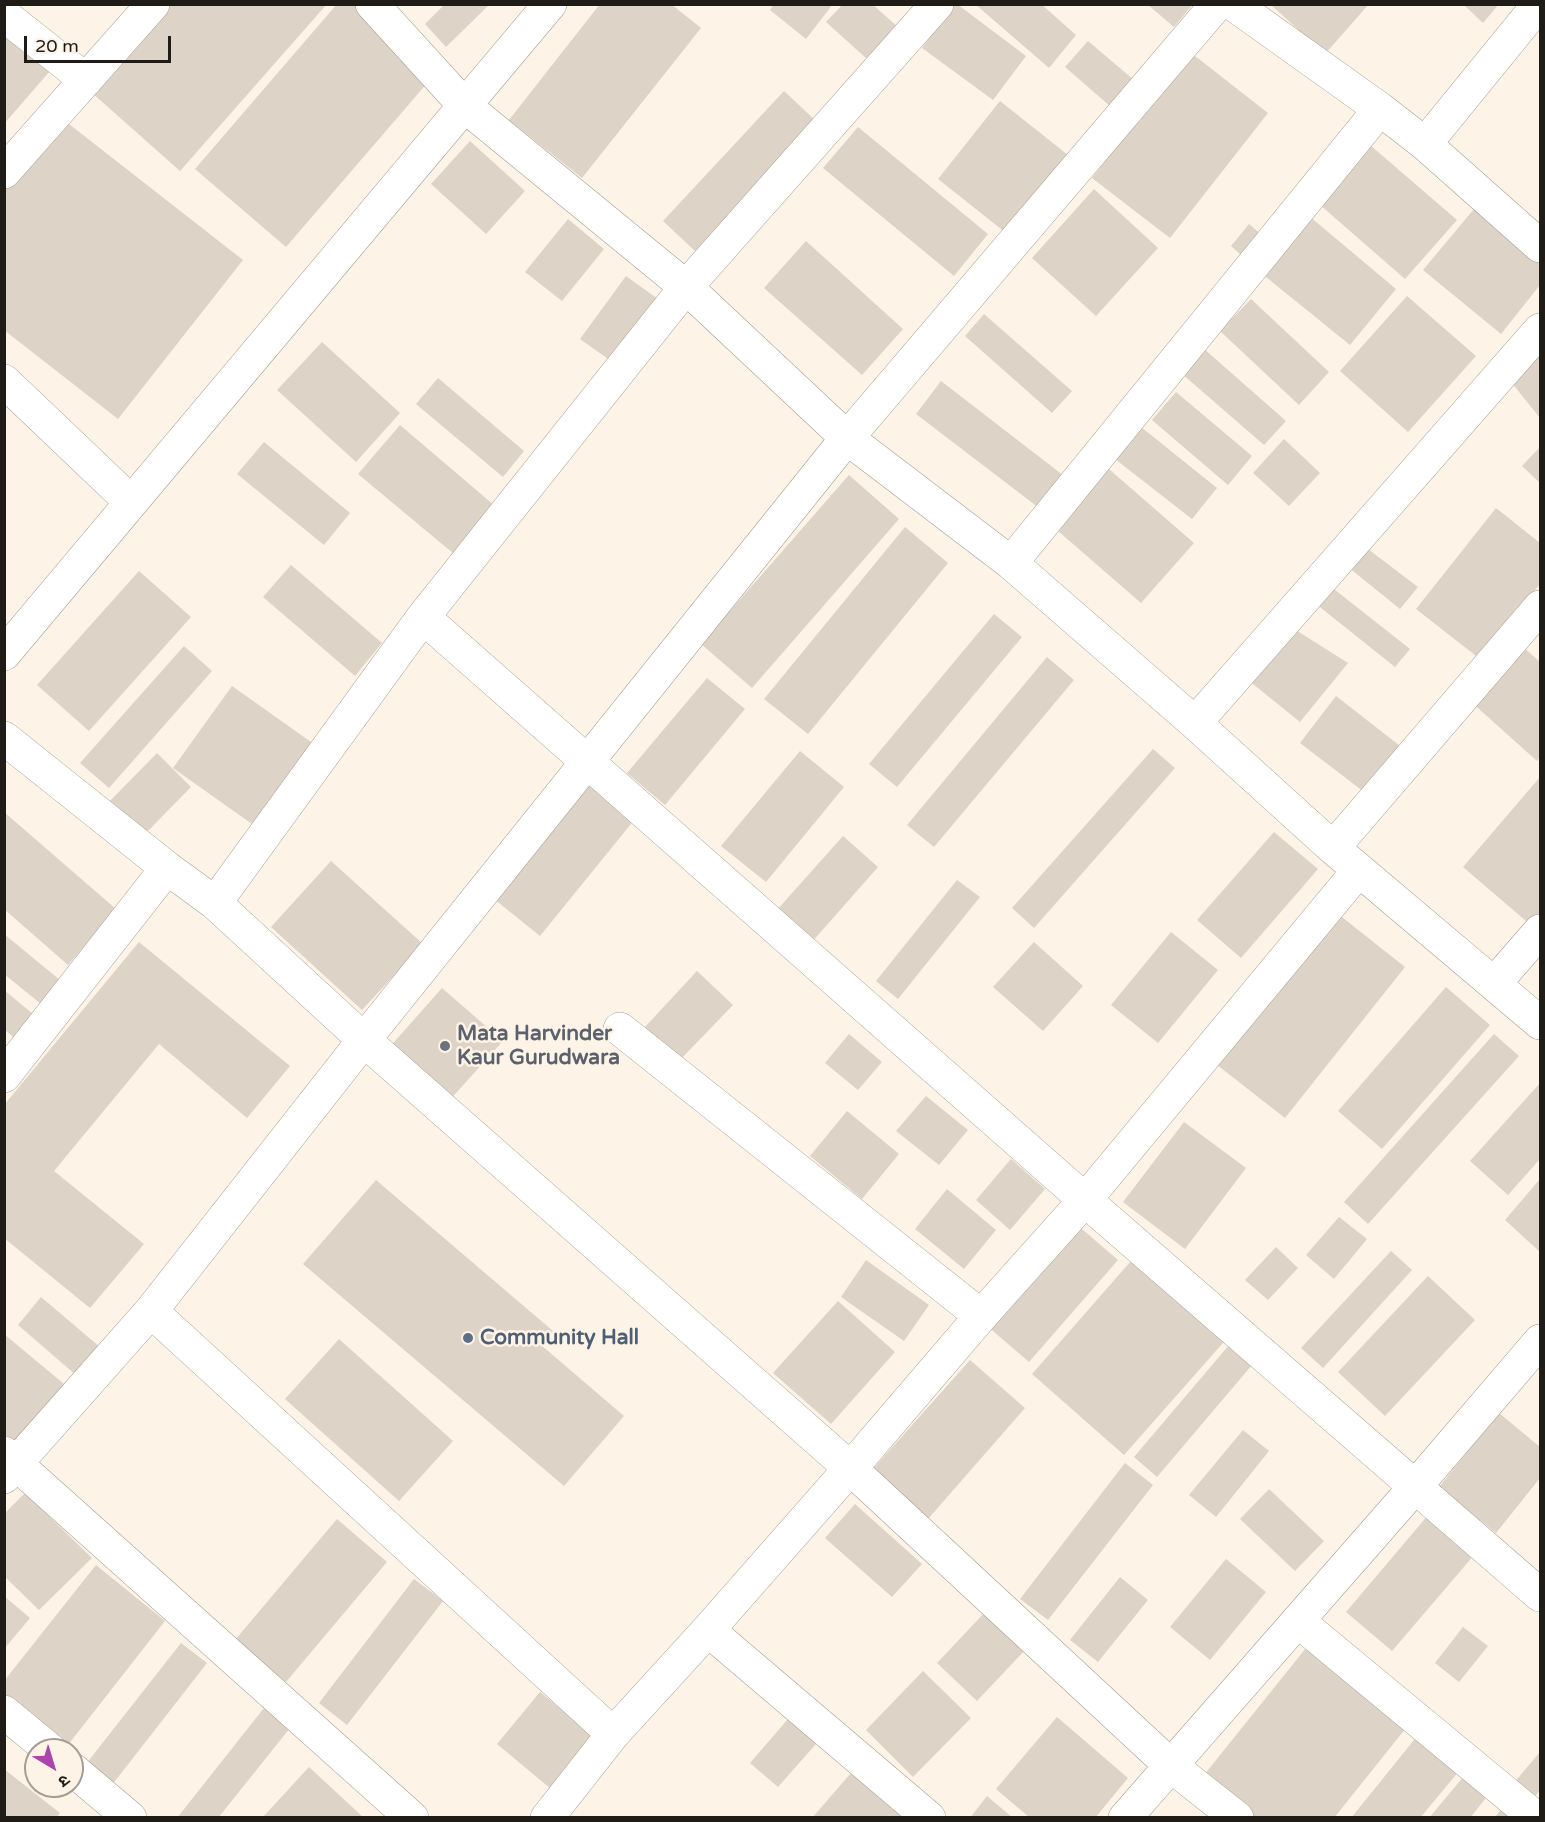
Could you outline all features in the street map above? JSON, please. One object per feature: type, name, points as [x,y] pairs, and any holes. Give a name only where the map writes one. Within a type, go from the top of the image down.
[{"type":"street","points":[[4,172],[153,4]]},
{"type":"street","points":[[372,4],[465,105],[686,287],[847,438],[1011,563],[1195,723],[1333,848],[1540,1023]]},
{"type":"street","points":[[4,654],[550,4]]},
{"type":"street","points":[[215,903],[423,617],[686,287],[937,4]]},
{"type":"street","points":[[412,1818],[9,1465],[151,1311],[364,1040],[847,438],[1217,4]]},
{"type":"street","points":[[1233,4],[1425,144],[1540,246]]},
{"type":"street","points":[[1425,144],[1539,4]]},
{"type":"street","points":[[4,15],[86,80]]},
{"type":"street","points":[[1011,563],[1380,109]]},
{"type":"street","points":[[1195,723],[1540,330]]},
{"type":"street","points":[[4,381],[131,502]]},
{"type":"street","points":[[1333,848],[1540,607]]},
{"type":"street","points":[[423,617],[1085,1200],[1540,1595]]},
{"type":"street","points":[[4,738],[167,868],[215,903],[364,1040],[850,1468],[1170,1765],[1237,1818]]},
{"type":"street","points":[[4,1076],[167,868]]},
{"type":"street","points":[[547,1818],[613,1734],[708,1630],[1085,1200],[1359,870]]},
{"type":"street","points":[[1494,984],[1540,931]]},
{"type":"street","points":[[620,1029],[981,1316]]},
{"type":"street","points":[[151,1311],[613,1734]]},
{"type":"street","points":[[1125,1818],[1415,1488],[1540,1341]]},
{"type":"street","points":[[1298,1621],[1536,1818]]},
{"type":"street","points":[[708,1630],[929,1818]]},
{"type":"street","points":[[4,1712],[35,1738]]},
{"type":"street","points":[[84,1779],[130,1818]]},
{"type":"building","points":[[168,4],[327,4],[180,171],[91,92]]},
{"type":"building","points":[[337,4],[355,4],[435,74],[286,247],[195,169]]},
{"type":"building","points":[[445,4],[490,4],[446,47],[425,24]]},
{"type":"building","points":[[600,4],[671,4],[701,28],[582,178],[509,120]]},
{"type":"building","points":[[774,4],[833,4],[806,39],[770,10]]},
{"type":"building","points":[[843,4],[872,4],[907,35],[877,68],[826,22]]},
{"type":"building","points":[[954,4],[1026,56],[993,100],[922,48]]},
{"type":"building","points":[[975,4],[1041,4],[1076,35],[1049,68]]},
{"type":"building","points":[[1147,4],[1193,4],[1174,27]]},
{"type":"building","points":[[1270,4],[1369,4],[1325,54]]},
{"type":"building","points":[[1463,4],[1499,4],[1483,23]]},
{"type":"building","points":[[4,32],[50,71],[4,124]]},
{"type":"building","points":[[1088,41],[1134,80],[1111,107],[1065,67]]},
{"type":"building","points":[[1190,52],[1268,113],[1170,238],[1092,178]]},
{"type":"building","points":[[784,91],[816,121],[695,251],[663,221]]},
{"type":"building","points":[[1000,101],[1068,155],[1006,233],[938,179]]},
{"type":"building","points":[[60,117],[243,260],[118,419],[4,330],[4,188]]},
{"type":"building","points":[[858,127],[988,234],[954,276],[823,168]]},
{"type":"building","points":[[470,141],[525,191],[486,234],[431,184]]},
{"type":"building","points":[[1370,145],[1457,220],[1405,279],[1319,204]]},
{"type":"building","points":[[1094,189],[1158,248],[1096,316],[1032,258]]},
{"type":"building","points":[[1474,209],[1540,264],[1540,285],[1501,334],[1423,270]]},
{"type":"building","points":[[1309,216],[1396,289],[1350,345],[1261,273]]},
{"type":"building","points":[[568,219],[604,249],[562,301],[525,272]]},
{"type":"building","points":[[1249,224],[1270,242],[1251,264],[1231,246]]},
{"type":"building","points":[[806,241],[903,329],[862,375],[764,288]]},
{"type":"building","points":[[626,276],[658,299],[611,361],[580,339]]},
{"type":"building","points":[[1407,296],[1476,356],[1408,432],[1340,371]]},
{"type":"building","points":[[1251,299],[1329,372],[1299,405],[1220,331]]},
{"type":"building","points":[[984,314],[1072,391],[1052,413],[965,336]]},
{"type":"building","points":[[322,342],[400,413],[356,462],[277,390]]},
{"type":"building","points":[[1203,348],[1286,421],[1264,445],[1181,373]]},
{"type":"building","points":[[1537,352],[1540,356],[1540,418],[1507,377]]},
{"type":"building","points":[[438,378],[524,451],[503,477],[416,404]]},
{"type":"building","points":[[941,381],[1068,479],[1043,511],[916,414]]},
{"type":"building","points":[[1176,392],[1252,456],[1228,485],[1152,420]]},
{"type":"building","points":[[400,425],[495,506],[454,554],[358,474]]},
{"type":"building","points":[[1141,427],[1217,488],[1192,519],[1115,459]]},
{"type":"building","points":[[1284,439],[1320,473],[1289,506],[1253,473]]},
{"type":"building","points":[[264,442],[350,513],[324,545],[237,474]]},
{"type":"building","points":[[1540,447],[1540,483],[1522,466]]},
{"type":"building","points":[[1102,463],[1194,543],[1141,603],[1050,524]]},
{"type":"building","points":[[849,475],[899,519],[752,688],[701,644]]},
{"type":"building","points":[[1496,508],[1540,543],[1540,584],[1480,659],[1416,609]]},
{"type":"building","points":[[905,527],[948,563],[808,734],[764,699]]},
{"type":"building","points":[[1364,546],[1418,587],[1400,609],[1348,567]]},
{"type":"building","points":[[291,565],[382,643],[355,676],[263,597]]},
{"type":"building","points":[[139,571],[191,617],[89,731],[37,685]]},
{"type":"building","points":[[1325,582],[1410,649],[1395,667],[1311,600]]},
{"type":"building","points":[[994,614],[1022,637],[897,787],[869,764]]},
{"type":"building","points":[[1291,627],[1348,663],[1300,722],[1248,680]]},
{"type":"building","points":[[1521,645],[1540,662],[1540,757],[1537,761],[1470,701]]},
{"type":"building","points":[[184,646],[212,671],[109,788],[80,763]]},
{"type":"building","points":[[1047,657],[1074,680],[934,847],[907,825]]},
{"type":"building","points":[[707,678],[745,709],[665,805],[627,773]]},
{"type":"building","points":[[232,686],[318,747],[259,829],[173,768]]},
{"type":"building","points":[[1336,696],[1404,749],[1368,795],[1300,743]]},
{"type":"building","points":[[1153,749],[1175,768],[1034,928],[1012,908]]},
{"type":"building","points":[[800,751],[844,787],[766,882],[721,846]]},
{"type":"building","points":[[157,753],[191,787],[140,839],[106,805]]},
{"type":"building","points":[[1540,777],[1540,919],[1533,927],[1463,867]]},
{"type":"building","points":[[589,782],[635,819],[540,936],[494,899]]},
{"type":"building","points":[[4,812],[116,909],[68,965],[4,909]]},
{"type":"building","points":[[1274,832],[1318,869],[1241,958],[1197,920]]},
{"type":"building","points":[[843,836],[878,867],[811,943],[776,911]]},
{"type":"building","points":[[331,861],[423,944],[362,1010],[271,927]]},
{"type":"building","points":[[957,880],[980,897],[898,999],[876,981]]},
{"type":"building","points":[[1333,910],[1405,967],[1285,1118],[1212,1061]]},
{"type":"building","points":[[1171,932],[1218,970],[1158,1043],[1111,1005]]},
{"type":"building","points":[[4,934],[60,980],[41,1004],[4,974]]},
{"type":"building","points":[[139,942],[290,1066],[247,1118],[159,1044],[54,1171],[144,1244],[90,1308],[4,1238],[4,1105]]},
{"type":"building","points":[[1034,942],[1083,986],[1043,1031],[993,987]]},
{"type":"building","points":[[697,971],[733,1005],[679,1061],[644,1028]]},
{"type":"building","points":[[1446,987],[1490,1025],[1382,1149],[1338,1111]]},
{"type":"building","name":"Mata Harvinder Kaur Gurudwara","points":[[442,988],[503,1041],[447,1103],[387,1050]]},
{"type":"building","points":[[4,990],[39,1019],[19,1042],[4,1029]]},
{"type":"building","points":[[849,1034],[882,1062],[858,1090],[825,1063]]},
{"type":"building","points":[[1494,1034],[1519,1056],[1368,1224],[1344,1202]]},
{"type":"building","points":[[1540,1083],[1540,1159],[1508,1195],[1470,1161]]},
{"type":"building","points":[[926,1096],[968,1130],[939,1165],[896,1131]]},
{"type":"building","points":[[847,1111],[899,1154],[862,1199],[810,1156]]},
{"type":"building","points":[[1184,1122],[1246,1168],[1185,1249],[1123,1202]]},
{"type":"building","points":[[1011,1159],[1045,1189],[1010,1230],[976,1200]]},
{"type":"building","points":[[1540,1179],[1540,1252],[1505,1220]]},
{"type":"building","name":"Community Hall","points":[[376,1180],[553,1331],[541,1345],[624,1416],[564,1486],[303,1264]]},
{"type":"building","points":[[947,1189],[996,1230],[964,1269],[915,1229]]},
{"type":"building","points":[[1339,1217],[1367,1239],[1334,1279],[1306,1255]]},
{"type":"building","points":[[1075,1223],[1118,1260],[1029,1362],[986,1325]]},
{"type":"building","points":[[1276,1247],[1298,1268],[1268,1300],[1245,1280]]},
{"type":"building","points":[[1391,1251],[1412,1270],[1323,1368],[1301,1348]]},
{"type":"building","points":[[1138,1253],[1230,1335],[1124,1455],[1032,1374]]},
{"type":"building","points":[[866,1260],[929,1305],[904,1341],[841,1297]]},
{"type":"building","points":[[1428,1276],[1475,1320],[1385,1416],[1338,1372]]},
{"type":"building","points":[[41,1297],[101,1348],[77,1376],[18,1325]]},
{"type":"building","points":[[838,1301],[895,1352],[831,1424],[773,1373]]},
{"type":"building","points":[[4,1334],[76,1394],[26,1452],[4,1434]]},
{"type":"building","points":[[1235,1338],[1258,1358],[1157,1477],[1134,1457]]},
{"type":"building","points":[[339,1339],[453,1441],[399,1501],[285,1399]]},
{"type":"building","points":[[970,1360],[1025,1408],[928,1519],[872,1470]]},
{"type":"building","points":[[1499,1413],[1540,1447],[1540,1478],[1496,1533],[1439,1487]]},
{"type":"building","points":[[1243,1430],[1269,1451],[1216,1517],[1189,1495]]},
{"type":"building","points":[[1125,1463],[1153,1485],[1048,1620],[1020,1599]]},
{"type":"building","points":[[1269,1489],[1324,1541],[1295,1571],[1240,1519]]},
{"type":"building","points":[[25,1493],[92,1558],[39,1610],[4,1576],[4,1514]]},
{"type":"building","points":[[855,1504],[922,1564],[892,1597],[825,1538]]},
{"type":"building","points":[[1429,1514],[1475,1554],[1392,1651],[1346,1612]]},
{"type":"building","points":[[337,1519],[387,1562],[286,1682],[235,1640]]},
{"type":"building","points":[[1226,1559],[1266,1592],[1210,1660],[1170,1627]]},
{"type":"building","points":[[96,1565],[165,1621],[73,1738],[49,1738],[4,1703],[4,1681]]},
{"type":"building","points":[[1120,1577],[1148,1600],[1098,1662],[1070,1640]]},
{"type":"building","points":[[414,1579],[443,1601],[347,1725],[319,1703]]},
{"type":"building","points":[[4,1596],[30,1618],[4,1649]]},
{"type":"building","points":[[986,1611],[1026,1649],[977,1701],[937,1663]]},
{"type":"building","points":[[1463,1627],[1488,1646],[1459,1682],[1435,1663]]},
{"type":"building","points":[[181,1643],[207,1663],[112,1785],[86,1764]]},
{"type":"building","points":[[1310,1643],[1410,1723],[1334,1818],[1247,1818],[1200,1780]]},
{"type":"building","points":[[923,1671],[971,1718],[913,1777],[866,1730]]},
{"type":"building","points":[[540,1692],[595,1737],[551,1789],[497,1744]]},
{"type":"building","points":[[264,1708],[290,1728],[218,1818],[177,1818]]},
{"type":"building","points":[[794,1712],[823,1736],[778,1787],[750,1763]]},
{"type":"building","points":[[1057,1717],[1128,1778],[1095,1818],[1030,1818],[996,1789]]},
{"type":"building","points":[[1422,1730],[1464,1765],[1420,1818],[1351,1818]]},
{"type":"building","points":[[1540,1752],[1540,1790],[1531,1802],[1512,1785]]},
{"type":"building","points":[[857,1766],[904,1818],[812,1818]]},
{"type":"building","points":[[309,1767],[364,1818],[262,1818]]},
{"type":"building","points":[[4,1769],[24,1785],[24,1798],[41,1798],[60,1813],[56,1818],[4,1818]]},
{"type":"building","points":[[1469,1770],[1493,1789],[1470,1818],[1429,1818]]},
{"type":"building","points":[[987,1796],[1013,1818],[970,1818]]},
{"type":"building","points":[[1505,1805],[1521,1818],[1494,1818]]},
{"type":"place","name":"Mata Harvinder Kaur Gurudwara","points":[[445,1046]]},
{"type":"place","name":"Community Hall","points":[[468,1338]]}]
